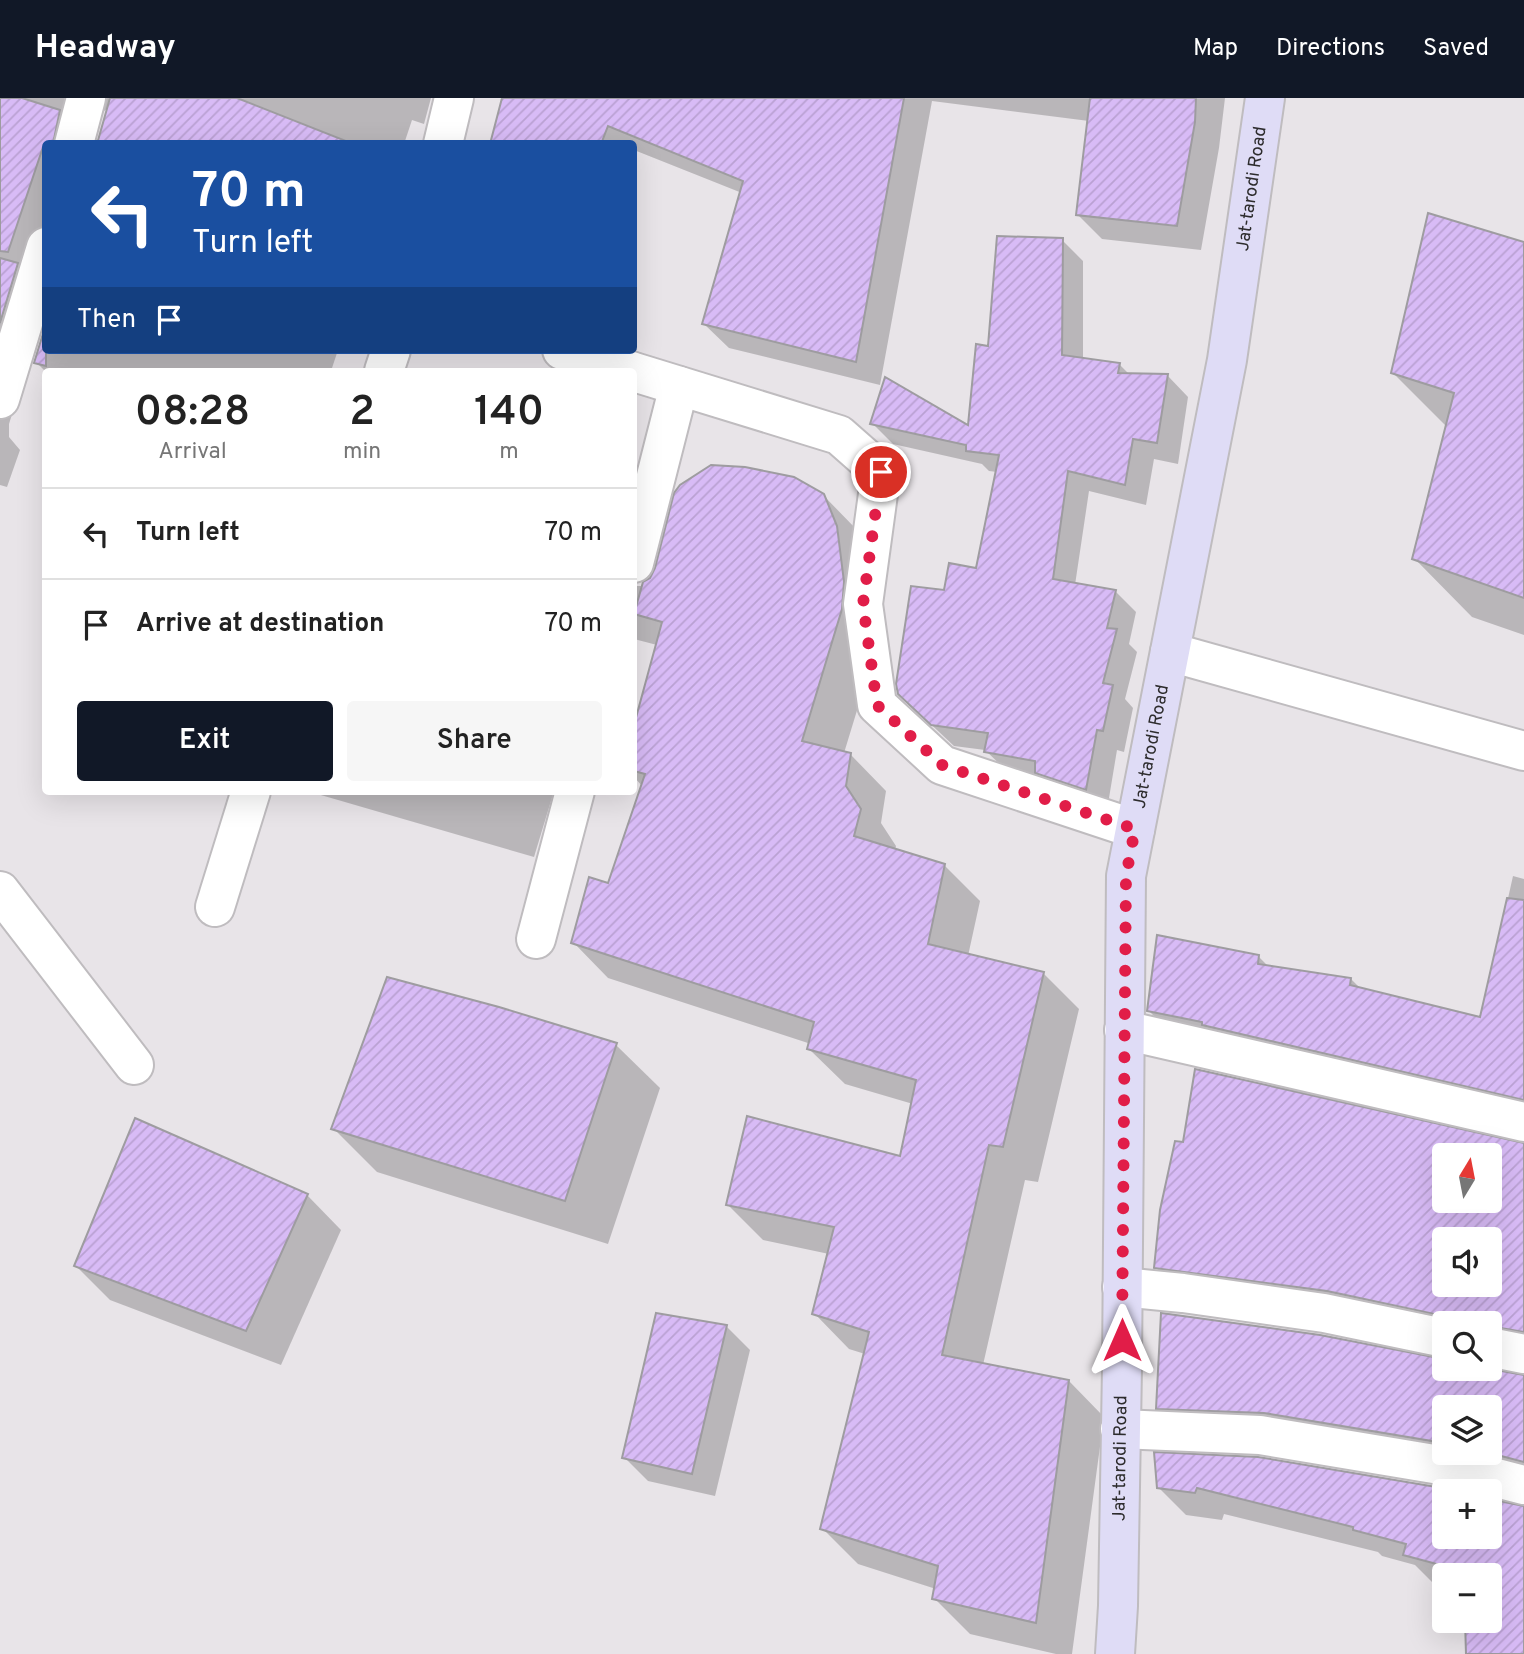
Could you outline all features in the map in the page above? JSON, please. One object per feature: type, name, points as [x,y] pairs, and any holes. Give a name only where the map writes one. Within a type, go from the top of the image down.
[{"type":"street","points":[[75,140],[86,98]]},
{"type":"street","points":[[444,140],[454,98]]},
{"type":"street","name":"Jat-tarodi Road","points":[[1115,1654],[1118,1606],[1126,876],[1227,360],[1265,98]]},
{"type":"street","points":[[0,399],[42,260]]},
{"type":"street","points":[[575,354],[622,368]]},
{"type":"street","points":[[637,373],[839,435],[881,472],[863,604],[877,705],[942,765],[1135,829]]},
{"type":"street","points":[[637,551],[679,386]]},
{"type":"street","points":[[1170,652],[1524,751]]},
{"type":"street","points":[[215,907],[250,795]]},
{"type":"street","points":[[536,939],[574,795]]},
{"type":"street","points":[[0,891],[134,1065]]},
{"type":"street","points":[[1124,1030],[1524,1122]]},
{"type":"street","points":[[1122,1287],[1324,1313],[1432,1336]]},
{"type":"street","points":[[1502,1350],[1524,1354]]},
{"type":"street","points":[[1120,1429],[1259,1435],[1458,1468],[1524,1485]]},
{"type":"building","points":[[0,98],[22,98],[60,110],[54,140],[42,140],[42,150],[8,252],[0,251]]},
{"type":"building","points":[[110,98],[237,98],[343,140],[98,140]]},
{"type":"building","points":[[502,98],[904,98],[856,362],[702,324],[743,181],[608,126],[603,140],[491,140]]},
{"type":"building","points":[[1090,98],[1196,98],[1195,122],[1177,226],[1076,215]]},
{"type":"building","points":[[1428,213],[1524,242],[1524,598],[1412,559],[1454,393],[1391,373]]},
{"type":"building","points":[[997,236],[1063,238],[1062,355],[1120,363],[1118,373],[1168,374],[1157,443],[1133,439],[1125,485],[1068,471],[1053,579],[1116,590],[1107,628],[1117,629],[1103,683],[1113,685],[1103,731],[1097,730],[1086,790],[1035,773],[1035,761],[984,752],[988,733],[931,725],[898,694],[896,684],[911,586],[944,590],[949,563],[976,568],[999,455],[966,451],[966,445],[870,424],[885,377],[968,425],[976,344],[988,346]]},
{"type":"building","points":[[0,258],[18,263],[0,323]]},
{"type":"building","points":[[42,337],[42,354],[46,354],[46,366],[34,363]]},
{"type":"building","points":[[711,465],[745,467],[794,477],[824,494],[837,526],[844,582],[842,609],[802,741],[851,753],[846,786],[861,809],[854,836],[945,864],[928,944],[1044,972],[1003,1147],[989,1145],[942,1355],[1069,1380],[1036,1623],[932,1599],[938,1566],[820,1529],[869,1332],[812,1314],[834,1227],[726,1205],[747,1116],[900,1156],[916,1080],[807,1049],[814,1022],[571,943],[589,877],[608,883],[645,774],[637,772],[637,714],[662,622],[637,615],[637,603],[643,582],[650,578],[655,568],[674,493],[680,485]]},
{"type":"building","points":[[1507,898],[1524,900],[1524,1100],[1147,1011],[1157,935],[1259,955],[1258,964],[1351,978],[1350,985],[1480,1017]]},
{"type":"building","points":[[387,977],[617,1043],[565,1201],[331,1129]]},
{"type":"building","points":[[1195,1069],[1524,1143],[1524,1332],[1502,1328],[1502,1311],[1432,1311],[1432,1314],[1327,1291],[1154,1268],[1160,1210],[1175,1141],[1183,1142]]},
{"type":"building","points":[[135,1118],[308,1194],[246,1331],[74,1266]]},
{"type":"building","points":[[656,1313],[727,1325],[692,1474],[622,1458]]},
{"type":"building","points":[[1161,1313],[1320,1335],[1432,1357],[1432,1381],[1502,1381],[1502,1371],[1524,1375],[1524,1462],[1502,1456],[1502,1395],[1432,1395],[1432,1441],[1264,1413],[1156,1409]]},
{"type":"building","points":[[1154,1452],[1258,1457],[1432,1486],[1432,1549],[1502,1549],[1502,1502],[1524,1506],[1524,1654],[1466,1654],[1465,1633],[1502,1633],[1502,1563],[1433,1563],[1403,1555],[1406,1544],[1353,1530],[1353,1527],[1197,1488],[1195,1493],[1157,1488]]},
{"type":"route","points":[[881,472],[863,604],[877,705],[942,765],[1135,829],[1126,876],[1122,1340]]}]
